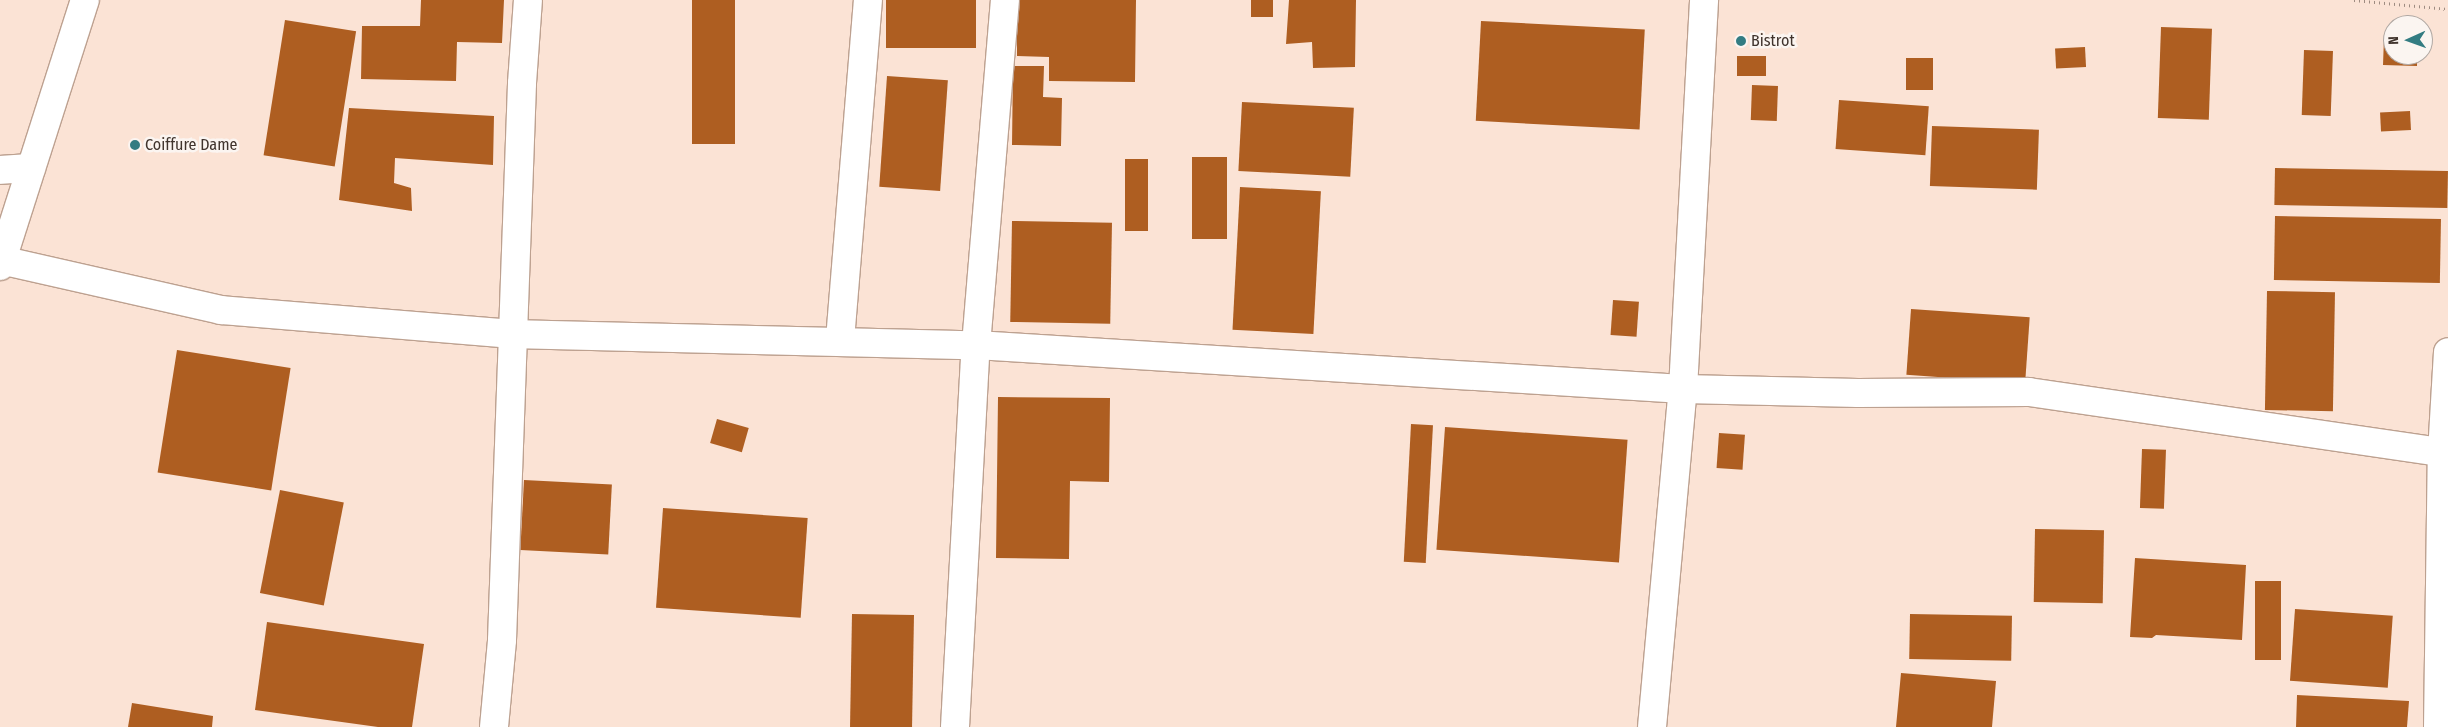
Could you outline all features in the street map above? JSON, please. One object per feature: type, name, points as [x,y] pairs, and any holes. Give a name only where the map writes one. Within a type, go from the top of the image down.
[{"type":"street","points":[[85,0],[1,263],[221,310],[514,334],[840,340],[976,345],[1683,388],[1858,393],[2029,392],[2445,453]]},
{"type":"street","points":[[494,727],[502,640],[528,0]]},
{"type":"street","points":[[840,340],[868,0]]},
{"type":"street","points":[[955,727],[976,345],[1005,0]]},
{"type":"street","points":[[1652,727],[1683,388],[1704,0]]},
{"type":"street","points":[[0,170],[30,168]]},
{"type":"street","points":[[2438,727],[2448,352]]},
{"type":"path","points":[[2354,0],[2448,9]]},
{"type":"building","points":[[421,0],[504,0],[502,43],[457,42],[456,81],[361,79],[362,26],[420,26]]},
{"type":"building","points":[[692,0],[735,0],[735,144],[692,144]]},
{"type":"building","points":[[886,0],[976,0],[976,48],[886,48]]},
{"type":"building","points":[[1017,0],[1136,0],[1135,82],[1049,81],[1049,57],[1017,56]]},
{"type":"building","points":[[1251,0],[1273,0],[1273,17],[1251,17]]},
{"type":"building","points":[[1289,0],[1356,0],[1355,67],[1313,68],[1312,42],[1286,44]]},
{"type":"building","points":[[285,20],[356,31],[335,167],[264,155]]},
{"type":"building","points":[[1481,21],[1645,30],[1640,129],[1476,121]]},
{"type":"building","points":[[2161,27],[2212,29],[2209,120],[2158,118]]},
{"type":"building","points":[[2085,47],[2086,67],[2056,69],[2055,49]]},
{"type":"building","points":[[2304,50],[2333,51],[2331,116],[2302,115]]},
{"type":"building","points":[[1737,56],[1766,56],[1766,76],[1737,76]]},
{"type":"building","points":[[1906,58],[1933,58],[1933,90],[1906,90]]},
{"type":"building","points":[[2383,65],[2417,65],[2417,66]]},
{"type":"building","points":[[1013,66],[1044,66],[1043,97],[1062,98],[1061,146],[1012,145]]},
{"type":"building","points":[[887,76],[948,80],[940,191],[879,187]]},
{"type":"building","points":[[1752,85],[1778,86],[1777,121],[1751,120]]},
{"type":"building","points":[[1839,100],[1929,106],[1925,155],[1836,149]]},
{"type":"building","points":[[1242,102],[1354,108],[1350,177],[1238,171]]},
{"type":"building","points":[[349,108],[494,116],[493,165],[395,158],[394,183],[411,188],[412,211],[339,200]]},
{"type":"building","points":[[2410,111],[2411,130],[2381,132],[2380,113]]},
{"type":"building","points":[[1932,126],[2039,130],[2037,190],[1930,186]]},
{"type":"building","points":[[1192,157],[1227,157],[1227,239],[1192,239]]},
{"type":"building","points":[[1125,159],[1148,159],[1148,231],[1125,231]]},
{"type":"building","points":[[2275,168],[2448,171],[2447,208],[2274,205]]},
{"type":"building","points":[[1240,187],[1321,191],[1313,334],[1233,330]]},
{"type":"building","points":[[2275,216],[2441,219],[2440,283],[2274,280]]},
{"type":"building","points":[[1012,221],[1112,223],[1110,324],[1010,322]]},
{"type":"building","points":[[2267,291],[2335,292],[2333,411],[2265,410]]},
{"type":"building","points":[[1613,300],[1639,302],[1636,337],[1611,335]]},
{"type":"building","points":[[1911,309],[2030,317],[2025,383],[1906,375]]},
{"type":"building","points":[[177,350],[291,368],[271,490],[158,472]]},
{"type":"building","points":[[998,397],[1110,398],[1109,482],[1070,481],[1069,559],[996,558]]},
{"type":"building","points":[[717,419],[749,428],[742,452],[710,443]]},
{"type":"building","points":[[1411,424],[1433,425],[1426,563],[1404,562]]},
{"type":"building","points":[[1445,427],[1628,440],[1619,562],[1436,550]]},
{"type":"building","points":[[1719,433],[1745,435],[1742,470],[1717,468]]},
{"type":"building","points":[[2142,449],[2166,450],[2164,509],[2140,508]]},
{"type":"building","points":[[524,480],[612,485],[608,555],[520,550]]},
{"type":"building","points":[[280,490],[344,502],[324,605],[260,593]]},
{"type":"building","points":[[663,508],[808,518],[801,618],[656,608]]},
{"type":"building","points":[[2035,529],[2104,530],[2103,603],[2034,602]]},
{"type":"building","points":[[2135,558],[2246,565],[2242,640],[2156,635],[2152,638],[2130,637]]},
{"type":"building","points":[[2255,581],[2281,581],[2281,660],[2255,660]]},
{"type":"building","points":[[2295,609],[2393,616],[2388,688],[2290,681]]},
{"type":"building","points":[[852,614],[914,615],[912,727],[850,727]]},
{"type":"building","points":[[1910,614],[2012,616],[2011,661],[1909,659]]},
{"type":"building","points":[[267,622],[424,644],[412,727],[378,727],[255,710]]},
{"type":"building","points":[[1901,673],[1996,681],[1992,727],[1896,727]]},
{"type":"building","points":[[2297,695],[2409,701],[2407,727],[2296,727]]},
{"type":"building","points":[[132,703],[213,716],[212,727],[128,727]]},
{"type":"place","name":"Bistrot","points":[[1741,41]]},
{"type":"place","name":"Coiffure Dame","points":[[135,145]]}]
